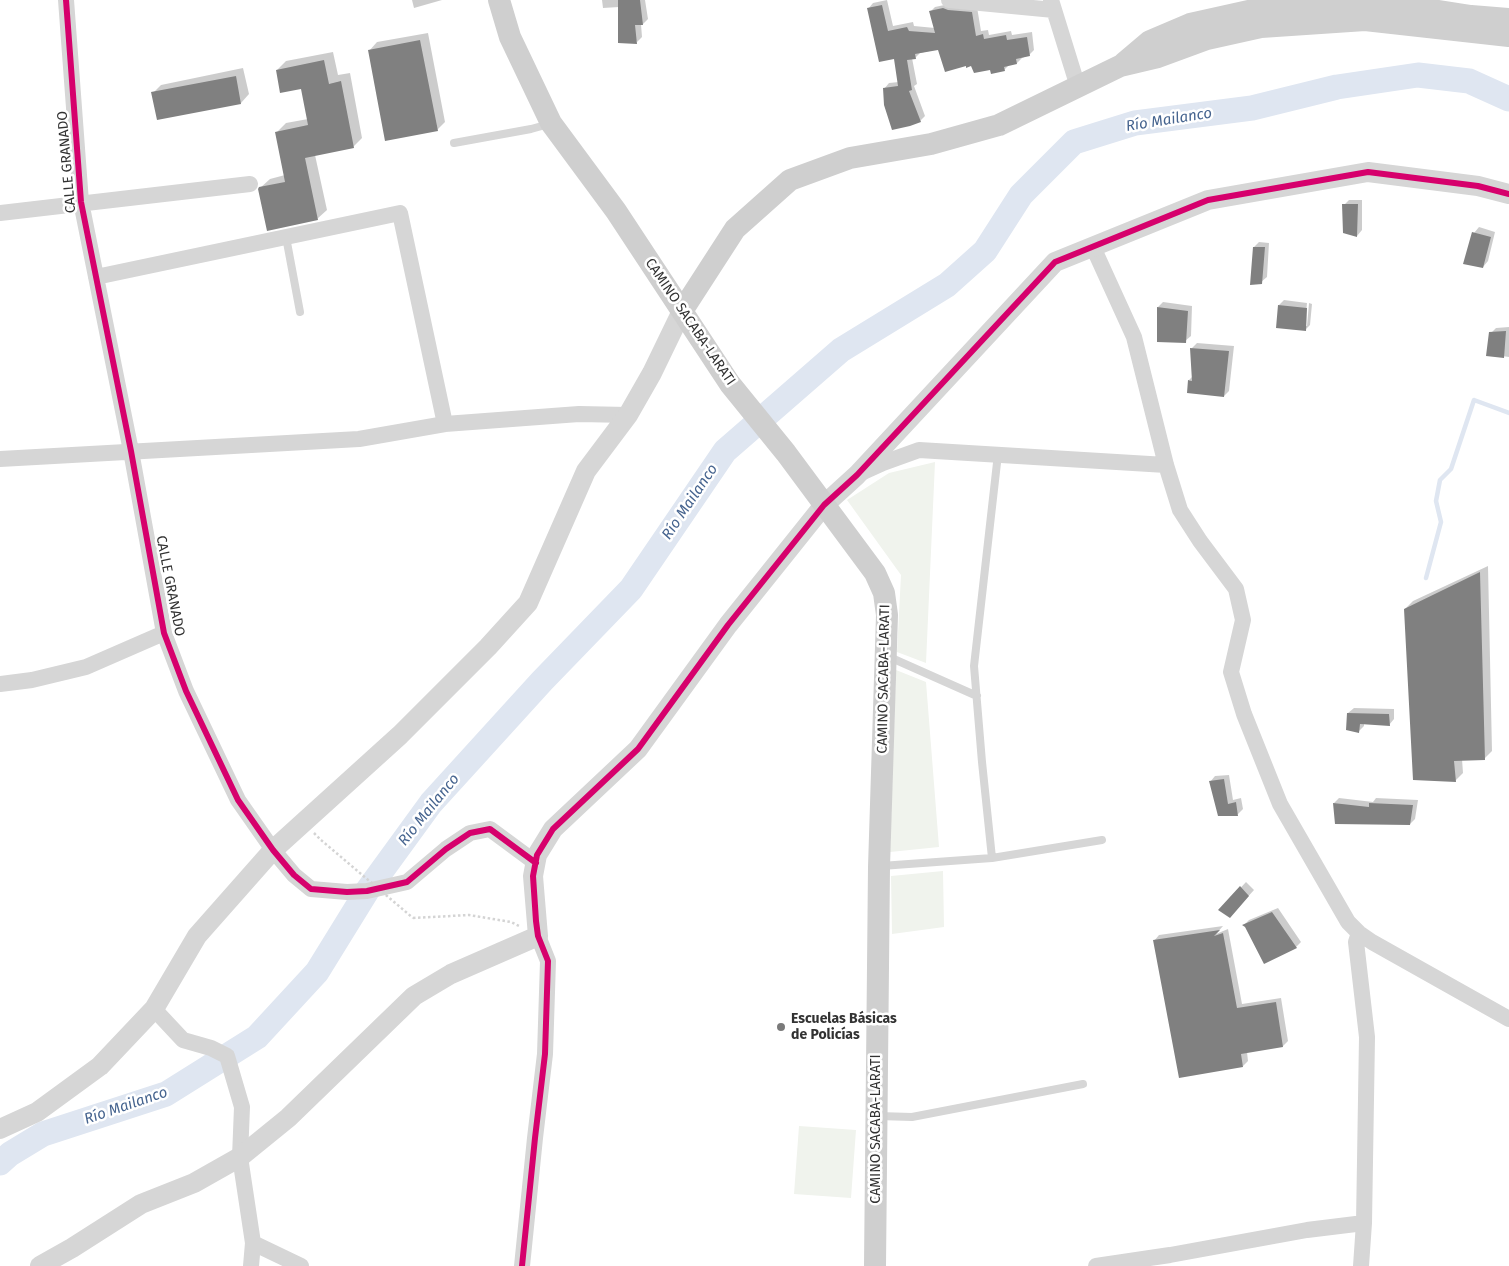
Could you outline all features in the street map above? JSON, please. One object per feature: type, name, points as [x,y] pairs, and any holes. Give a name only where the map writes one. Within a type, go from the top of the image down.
[{"type":"main road","name":"CAMINO SACABA-LARATI","points":[[499,0],[510,37],[551,123],[616,211],[730,384],[786,453],[875,574],[884,593],[887,615],[879,866],[875,1266]]},
{"type":"main road","points":[[682,312],[735,229],[790,180],[850,158],[932,144],[999,124],[1120,66],[1150,41],[1190,24],[1253,10],[1364,5],[1509,19]]},
{"type":"main road","points":[[1364,5],[1509,36]]},
{"type":"street","name":"CALLE GRANADO","points":[[66,0],[81,202],[131,451],[164,633],[186,691],[238,800],[294,875],[310,889],[347,892],[368,891],[407,882],[446,849],[470,833],[490,830],[536,863]]},
{"type":"street","points":[[948,0],[1052,5],[1078,87]]},
{"type":"street","points":[[522,1266],[545,1054],[548,961],[538,936],[533,876],[537,855],[553,829],[638,749],[728,625],[824,505],[857,474],[1055,262],[1208,200],[1368,172],[1478,186],[1509,194]]},
{"type":"street","points":[[0,213],[81,202],[250,184]]},
{"type":"street","points":[[96,277],[400,213],[445,424]]},
{"type":"street","points":[[1093,247],[1134,337],[1166,465],[1180,510],[1200,541],[1236,589],[1243,620],[1231,672],[1244,714],[1280,804],[1348,922],[1359,933],[1509,1019]]},
{"type":"street","points":[[0,1129],[37,1112],[100,1066],[154,1008],[197,936],[274,850],[400,734],[488,647],[528,603],[586,471],[628,415],[652,373],[682,312]]},
{"type":"street","points":[[0,459],[359,439],[445,424],[580,414],[628,415]]},
{"type":"street","points":[[857,474],[919,450],[1166,465]]},
{"type":"street","points":[[0,684],[32,680],[86,667],[164,633]]},
{"type":"street","points":[[1359,933],[1356,942],[1367,1037],[1364,1223],[1361,1266]]},
{"type":"street","points":[[40,1266],[141,1204],[194,1183],[240,1157],[288,1118],[414,996],[451,974],[538,936]]},
{"type":"street","points":[[154,1008],[182,1040],[211,1048],[227,1056],[242,1107],[240,1157],[253,1243],[251,1266]]},
{"type":"street","points":[[1096,1266],[1170,1260],[1307,1230],[1364,1223]]},
{"type":"street","points":[[253,1243],[300,1266]]},
{"type":"lane","points":[[454,143],[531,129],[551,123]]},
{"type":"lane","points":[[286,236],[300,312]]},
{"type":"lane","points":[[992,858],[974,666],[998,454]]},
{"type":"lane","points":[[886,655],[977,696]]},
{"type":"lane","points":[[879,866],[992,858],[1102,840]]},
{"type":"lane","points":[[876,1116],[912,1116],[1083,1084]]},
{"type":"path","points":[[321,840],[413,918],[469,915],[510,922],[538,936]]},
{"type":"shaded area","points":[[935,462],[926,663],[897,652],[901,575],[847,500],[889,473]]},
{"type":"shaded area","points":[[896,670],[926,682],[939,847],[890,852]]},
{"type":"shaded area","points":[[943,871],[944,927],[892,934],[891,876]]},
{"type":"shaded area","points":[[799,1126],[856,1130],[851,1198],[794,1194]]},
{"type":"building","points":[[618,0],[640,0],[643,25],[635,25],[637,44],[618,43]]},
{"type":"building","points":[[882,5],[888,31],[907,27],[909,31],[935,33],[929,11],[943,8],[972,12],[976,36],[983,34],[984,39],[1006,35],[1007,40],[1027,37],[1030,56],[1016,59],[1017,64],[1004,67],[1005,71],[991,74],[990,70],[974,73],[971,66],[945,72],[938,50],[915,54],[916,59],[907,60],[912,90],[909,91],[921,122],[892,130],[884,105],[883,88],[898,86],[894,59],[879,62],[867,8]]},
{"type":"building","points":[[420,40],[438,131],[385,141],[368,50]]},
{"type":"building","points":[[324,60],[329,84],[341,81],[354,148],[305,158],[318,220],[267,231],[258,189],[259,187],[285,182],[275,132],[308,125],[301,89],[280,93],[276,70]]},
{"type":"building","points":[[236,76],[241,104],[157,120],[151,92]]},
{"type":"building","points":[[1342,204],[1358,204],[1357,237],[1343,233]]},
{"type":"building","points":[[1472,232],[1491,237],[1483,268],[1463,264]]},
{"type":"building","points":[[1253,247],[1265,247],[1262,284],[1250,285]]},
{"type":"building","points":[[1278,305],[1307,308],[1306,331],[1276,328]]},
{"type":"building","points":[[1157,307],[1188,311],[1186,343],[1157,342]]},
{"type":"building","points":[[1506,331],[1504,358],[1486,356],[1489,332]]},
{"type":"building","points":[[1190,348],[1229,351],[1224,397],[1187,393],[1188,380],[1192,381]]},
{"type":"building","points":[[1480,572],[1485,760],[1454,761],[1456,782],[1413,780],[1404,609]]},
{"type":"building","points":[[1347,713],[1389,714],[1390,726],[1360,724],[1359,733],[1346,730]]},
{"type":"building","points":[[1224,779],[1228,804],[1236,802],[1238,816],[1218,816],[1209,781]]},
{"type":"building","points":[[1333,803],[1369,807],[1369,803],[1413,805],[1410,825],[1335,824]]},
{"type":"building","points":[[1240,886],[1249,896],[1230,918],[1218,910]]},
{"type":"building","points":[[1272,912],[1297,948],[1264,964],[1245,927],[1242,925]]},
{"type":"building","points":[[1220,930],[1214,936],[1223,933],[1237,1008],[1276,1002],[1283,1047],[1241,1054],[1243,1067],[1179,1078],[1153,940]]},
{"type":"waterway","name":"Río Mailanco","points":[[0,1163],[10,1154],[43,1134],[166,1094],[257,1037],[317,972],[367,891],[431,803],[542,681],[631,589],[725,451],[841,350],[947,285],[985,251],[1021,195],[1074,142],[1135,123],[1252,108],[1337,87],[1418,75],[1469,81],[1509,99]]},
{"type":"waterway","points":[[1426,578],[1441,522],[1436,501],[1440,480],[1451,469],[1474,400],[1509,413]]},
{"type":"cycle path","points":[[66,0],[81,202],[131,451],[164,633],[186,691],[238,800],[273,850],[294,875],[311,889],[347,892],[367,891],[407,882],[446,849],[470,833],[490,829],[536,863]]},
{"type":"cycle path","points":[[522,1266],[545,1054],[548,961],[538,936],[536,921],[533,876],[537,855],[553,829],[638,749],[728,625],[824,505],[857,475],[1055,262],[1208,200],[1368,172],[1478,186],[1509,194]]},
{"type":"place","name":"Escuelas Básicas de Policías","points":[[781,1027]]}]
